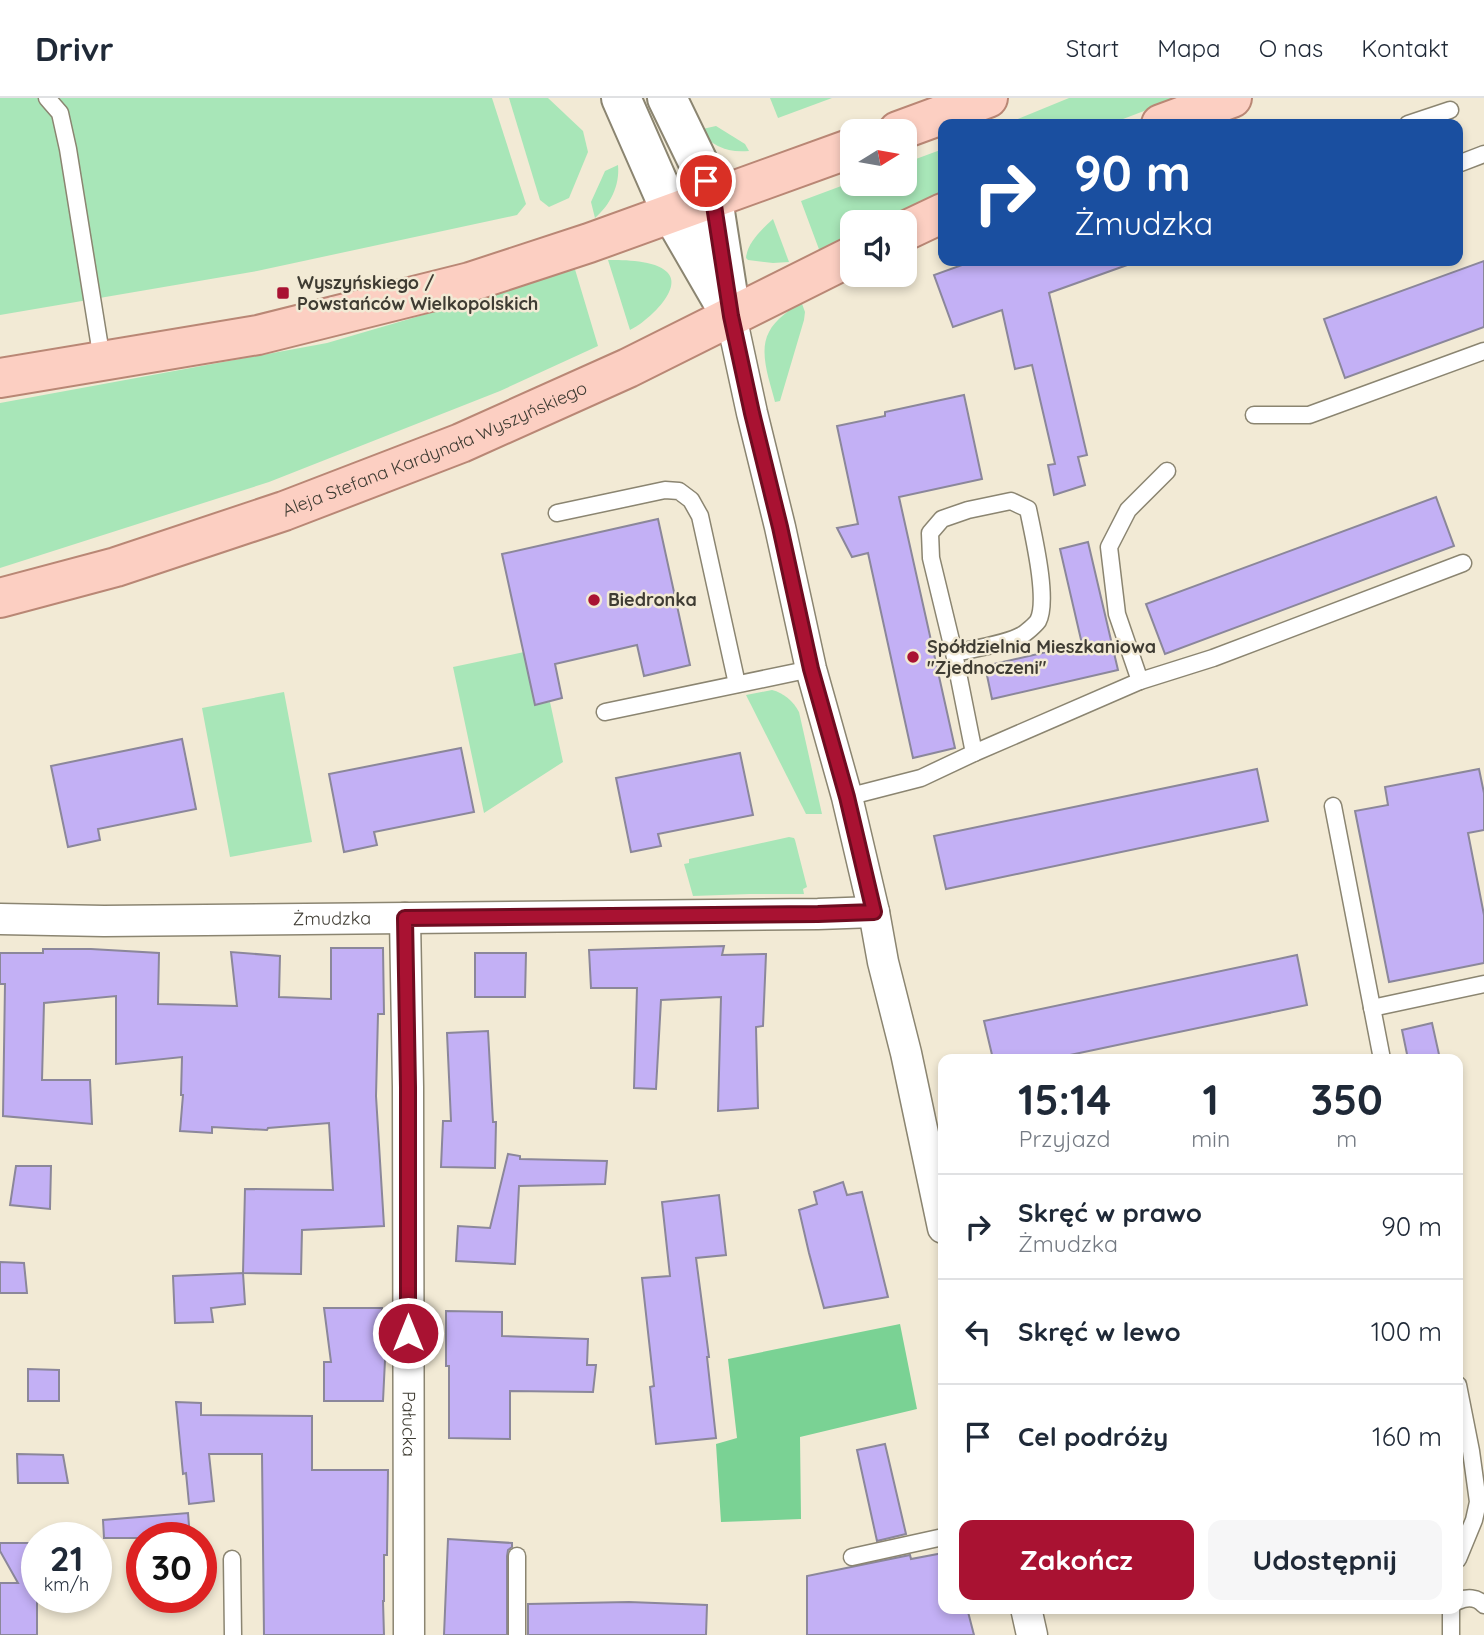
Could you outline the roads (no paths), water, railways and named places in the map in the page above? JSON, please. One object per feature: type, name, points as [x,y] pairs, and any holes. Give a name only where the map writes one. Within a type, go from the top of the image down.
[{"type":"main road","points":[[917,124],[988,98]]},
{"type":"main road","points":[[1175,119],[1232,98]]},
{"type":"main road","points":[[0,378],[258,335],[470,282],[672,214],[840,152]]},
{"type":"main road","points":[[917,225],[938,215]]},
{"type":"main road","name":"Aleja Stefana Kardynała Wyszyńskiego","points":[[0,598],[116,567],[284,511],[461,443],[628,368],[840,262]]},
{"type":"street","points":[[621,98],[672,214],[731,316]]},
{"type":"street","points":[[667,98],[713,199],[731,316],[752,413],[811,669],[847,797],[938,1204]]},
{"type":"street","name":"Żmudzka","points":[[0,919],[104,921],[874,912]]},
{"type":"street","name":"Pałucka","points":[[405,918],[409,1635]]},
{"type":"street","points":[[1027,1614],[1032,1635]]},
{"type":"lane","points":[[47,98],[60,113],[68,149],[102,361]]},
{"type":"lane","points":[[1423,119],[1450,110]]},
{"type":"lane","points":[[1463,162],[1484,154]]},
{"type":"lane","points":[[1254,415],[1309,415],[1484,351]]},
{"type":"lane","points":[[1140,681],[1117,614],[1109,547],[1128,510],[1167,471]]},
{"type":"lane","points":[[556,513],[666,490],[679,491],[691,500],[700,516],[737,684]]},
{"type":"lane","points":[[954,653],[1022,635],[1037,622],[1043,604],[1033,532],[1028,509],[1011,501],[968,510],[942,519],[930,533],[931,558],[974,753]]},
{"type":"lane","points":[[847,797],[921,778],[1140,681],[1213,659],[1463,563]]},
{"type":"lane","points":[[605,712],[811,669]]},
{"type":"lane","points":[[1333,806],[1381,1054]]},
{"type":"lane","points":[[1372,1008],[1484,984]]},
{"type":"lane","points":[[1463,1410],[1478,1502],[1463,1547]]},
{"type":"lane","points":[[852,1557],[938,1538]]},
{"type":"lane","points":[[517,1556],[517,1635]]},
{"type":"lane","points":[[232,1559],[233,1635]]},
{"type":"lane","points":[[1463,1599],[1480,1601],[1484,1605]]},
{"type":"lane","points":[[1451,1614],[1451,1635]]},
{"type":"place","name":"Wyszyńskiego / Powstańców Wielkopolskich","points":[[283,293]]},
{"type":"place","name":"Biedronka","points":[[594,600]]},
{"type":"place","name":"Spółdzielnia Mieszkaniowa \"Zjednoczeni\"","points":[[913,657]]}]
